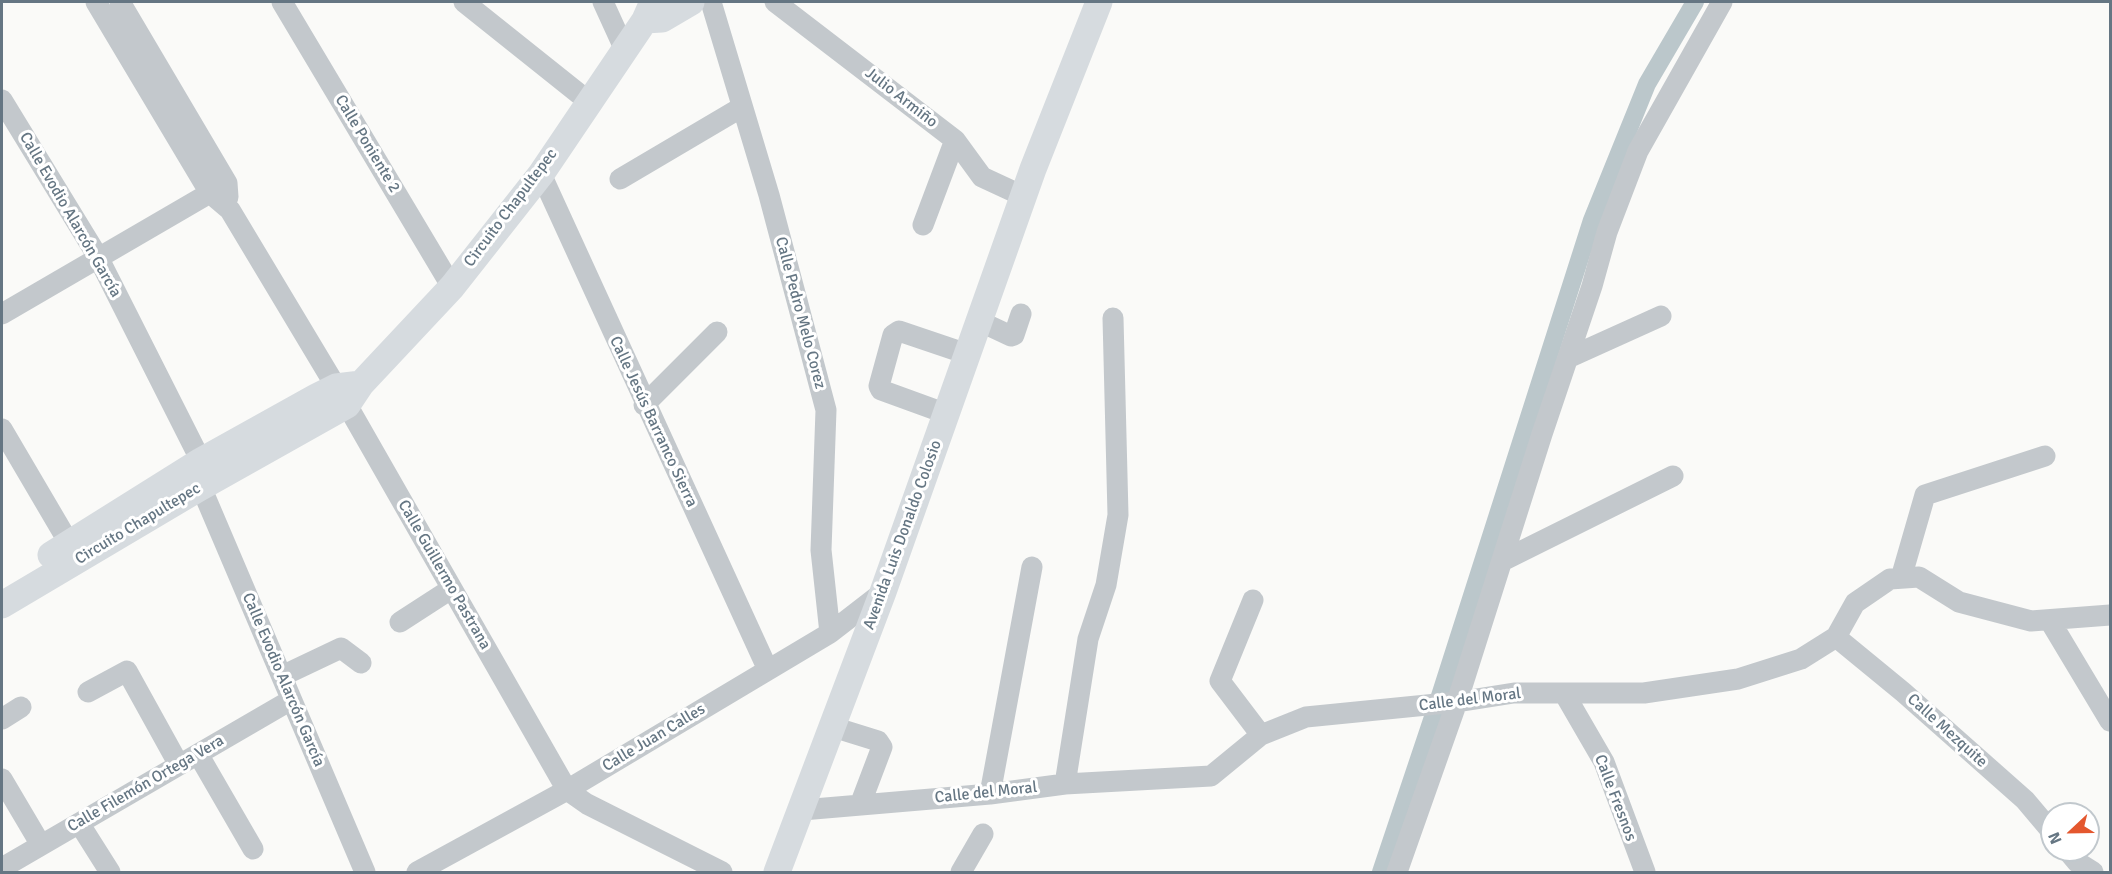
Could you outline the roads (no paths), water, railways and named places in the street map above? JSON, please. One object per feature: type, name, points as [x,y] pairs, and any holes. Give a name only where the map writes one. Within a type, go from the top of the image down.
[{"type":"main road","name":"Circuito Chapultepec","points":[[2,585],[69,543],[201,474],[348,392],[452,287],[541,174],[588,101],[651,11],[662,19],[691,2]]},
{"type":"main road","name":"Avenida Luis Donaldo Colosio","points":[[777,873],[883,592],[1023,196],[1099,2]]},
{"type":"main road","name":"Circuito Chapultepec","points":[[2,605],[201,474]]},
{"type":"street","name":"Calle Guillermo Pastrana","points":[[96,2],[127,34],[230,210],[348,392],[451,589],[567,790],[587,804],[722,873]]},
{"type":"street","name":"Calle Guillermo Pastrana","points":[[120,2],[127,34]]},
{"type":"street","name":"Calle Poniente 2","points":[[282,2],[452,287]]},
{"type":"street","points":[[464,2],[588,101]]},
{"type":"street","points":[[603,2],[624,48]]},
{"type":"street","name":"Calle Pedro Melo Corez","points":[[711,2],[826,410],[821,550],[830,633]]},
{"type":"street","name":"Julio Armiño","points":[[775,2],[955,140],[982,177],[1023,196]]},
{"type":"street","points":[[1397,873],[1446,703],[1502,561],[1592,286],[1607,232],[1638,151],[1722,2]]},
{"type":"street","name":"Calle Evodio Alarcón García","points":[[2,100],[98,257],[201,474],[291,700],[365,873]]},
{"type":"street","points":[[620,179],[742,107]]},
{"type":"street","points":[[923,225],[955,140]]},
{"type":"street","name":"Calle Jesús Barranco Sierra","points":[[541,174],[644,405],[768,670]]},
{"type":"street","points":[[2,314],[218,188]]},
{"type":"street","points":[[979,321],[1011,336],[1014,335],[1021,314]]},
{"type":"street","points":[[1568,358],[1660,316]]},
{"type":"street","points":[[1059,785],[1088,639],[1106,585],[1118,515],[1113,318]]},
{"type":"street","points":[[947,414],[881,390],[879,386],[893,335],[899,331],[967,354]]},
{"type":"street","points":[[644,405],[717,332]]},
{"type":"street","points":[[2,429],[69,543]]},
{"type":"street","points":[[2045,456],[1925,495],[1901,578],[1919,578],[1959,602],[2031,621],[2110,615]]},
{"type":"street","points":[[1502,561],[1673,476]]},
{"type":"street","points":[[997,793],[1032,567]]},
{"type":"street","name":"Calle del Moral","points":[[802,810],[997,793],[1059,785],[1211,776],[1261,735],[1306,717],[1446,703],[1514,693],[1644,693],[1738,679],[1801,659],[1836,637],[1855,603],[1890,579],[1901,578]]},
{"type":"street","points":[[400,622],[451,589]]},
{"type":"street","name":"Calle Juan Calles","points":[[417,873],[567,790],[830,633],[883,592]]},
{"type":"street","points":[[1253,600],[1220,681],[1261,735]]},
{"type":"street","points":[[2050,621],[2110,721]]},
{"type":"street","name":"Calle Mezquite","points":[[1836,637],[1904,692],[2025,800],[2040,818]]},
{"type":"street","points":[[282,676],[341,648],[361,663]]},
{"type":"street","points":[[88,693],[127,671],[179,765]]},
{"type":"street","name":"Calle Fresnos","points":[[1564,693],[1604,762],[1645,873]]},
{"type":"street","name":"Calle Filemón Ortega Vera","points":[[2,868],[291,700]]},
{"type":"street","points":[[2,719],[21,707]]},
{"type":"street","points":[[833,727],[878,741],[882,747],[860,805]]},
{"type":"street","points":[[198,754],[254,849]]},
{"type":"street","points":[[2,779],[41,845]]},
{"type":"street","points":[[79,823],[110,873]]},
{"type":"street","points":[[961,873],[983,834]]},
{"type":"waterway","points":[[1381,872],[1438,702],[1592,220],[1647,84],[1695,2]]}]
